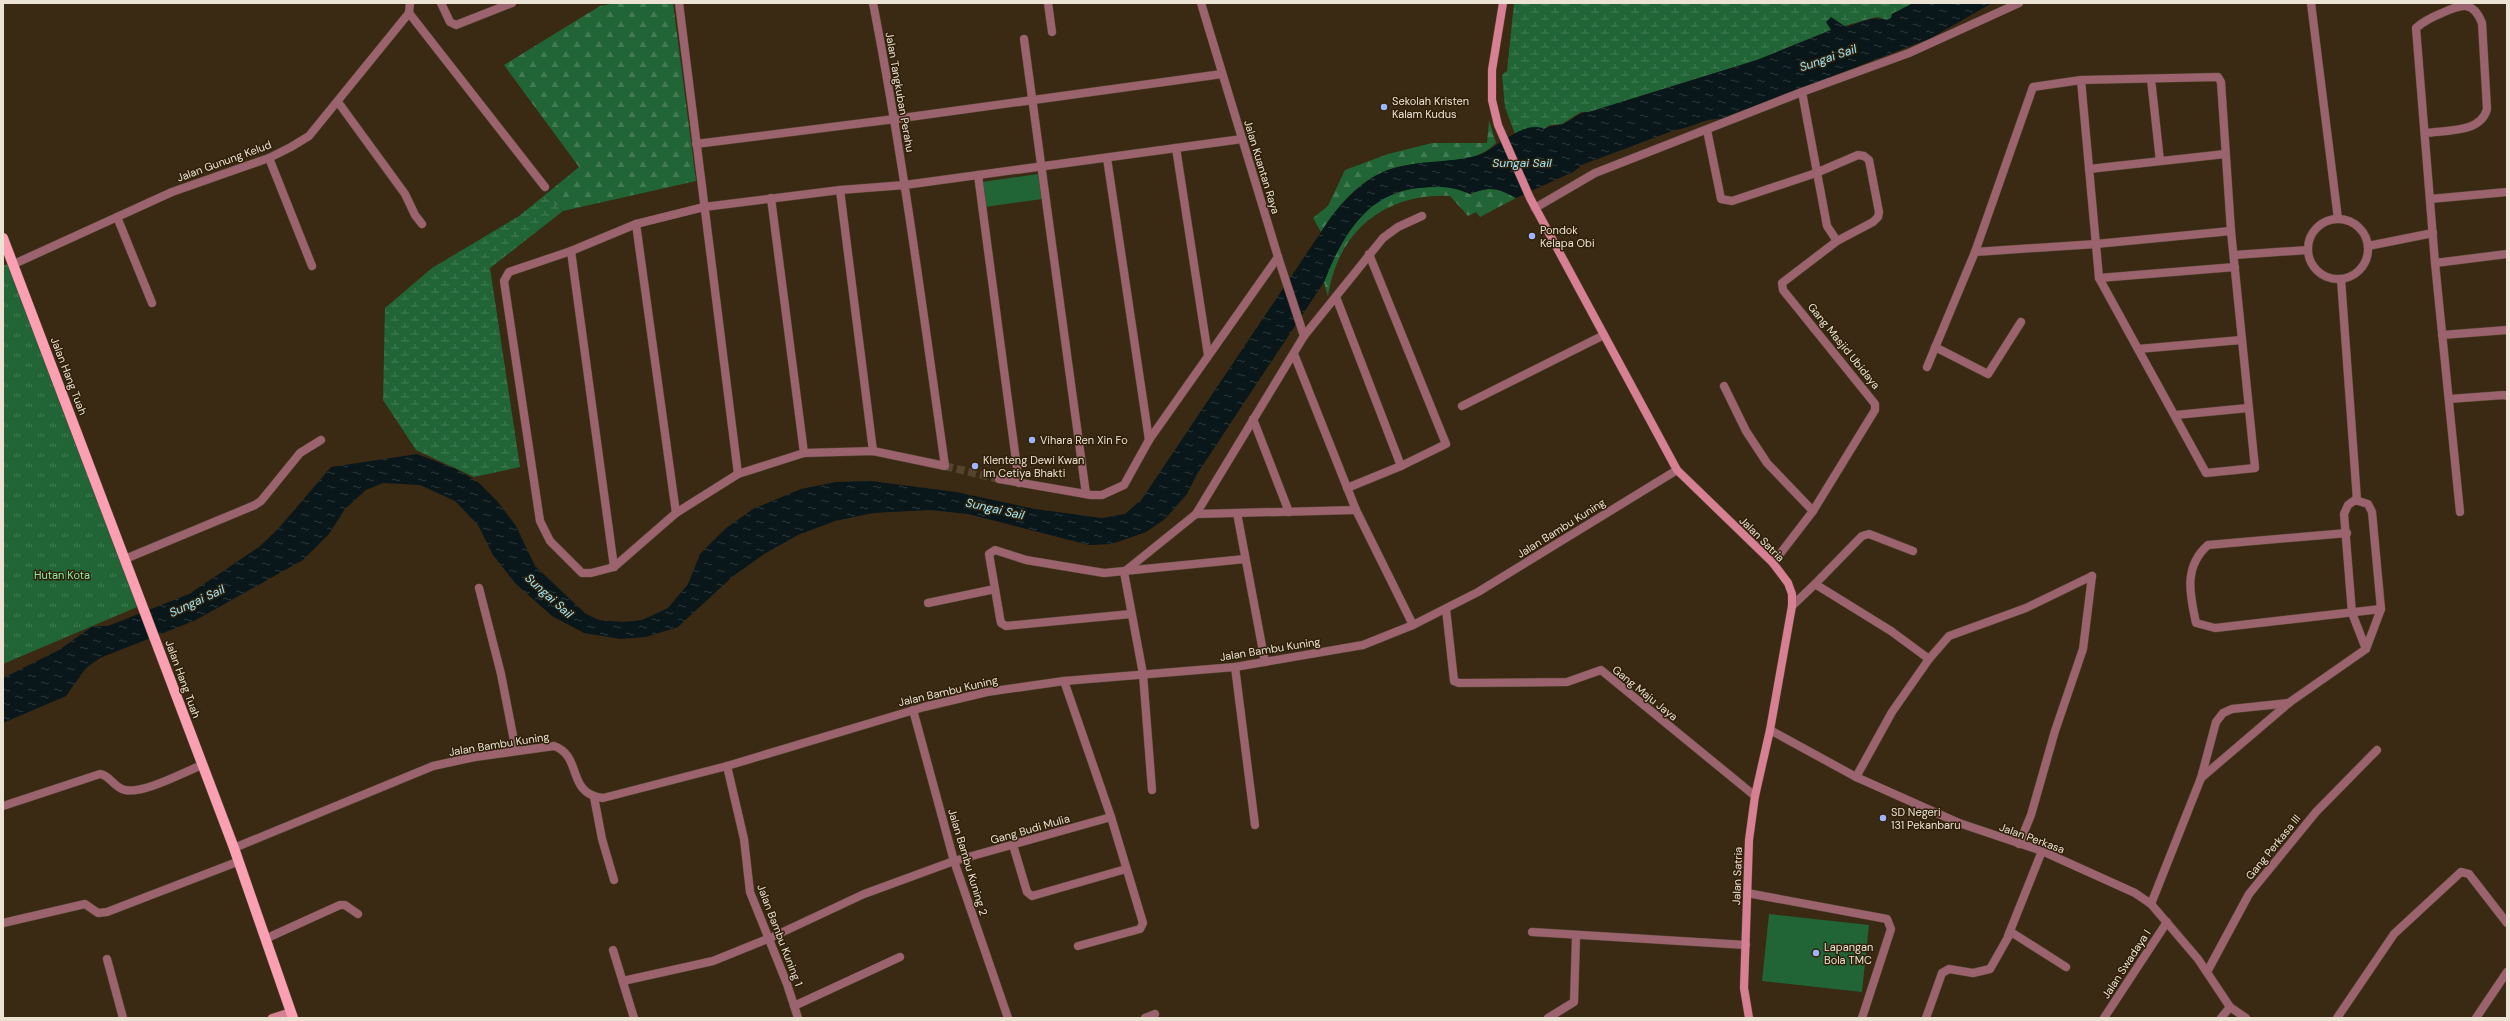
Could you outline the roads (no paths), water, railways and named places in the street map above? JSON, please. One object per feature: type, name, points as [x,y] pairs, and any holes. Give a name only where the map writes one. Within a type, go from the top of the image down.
[{"type":"main road","name":"Jalan Hang Tuah","points":[[4,242],[14,264],[234,848],[237,862],[292,1015]]},
{"type":"street","points":[[410,3],[409,13],[545,187]]},
{"type":"street","points":[[441,3],[450,22],[456,25],[512,3]]},
{"type":"street","points":[[680,3],[696,144],[738,474]]},
{"type":"street","name":"Jalan Tangkuban Perahu","points":[[873,3],[896,120],[945,466],[873,451]]},
{"type":"street","points":[[1048,3],[1052,32]]},
{"type":"street","name":"Jalan Kuantan Raya","points":[[1201,3],[1278,257],[1303,332]]},
{"type":"street","name":"Jalan Satria","points":[[1502,3],[1492,70],[1492,100],[1498,125],[1530,198],[1677,470],[1773,563],[1788,583],[1792,594],[1792,606],[1770,730],[1755,796],[1749,840],[1744,988],[1749,1018]]},
{"type":"street","points":[[1535,208],[1595,173],[1802,92],[1909,53],[2019,3]]},
{"type":"street","points":[[2311,3],[2338,219]]},
{"type":"street","points":[[2426,133],[2476,125],[2485,118],[2488,109],[2482,23],[2478,13],[2470,5],[2460,5],[2423,21],[2416,28],[2426,133],[2435,263],[2460,512]]},
{"type":"street","name":"Jalan Gunung Kelud","points":[[14,264],[172,192],[269,158],[309,136],[409,13]]},
{"type":"street","points":[[1024,39],[1086,494]]},
{"type":"street","points":[[696,144],[896,120],[1222,74]]},
{"type":"street","points":[[1927,367],[1975,252],[2031,89],[2036,86],[2082,80],[2218,77],[2221,82],[2225,154],[2241,340],[2255,468],[2253,470],[2207,474],[2099,278],[2082,80]]},
{"type":"street","points":[[2151,79],[2160,161]]},
{"type":"street","points":[[1707,130],[1721,199],[1723,200],[1732,201],[1816,172],[1858,156],[1864,156],[1869,160],[1878,217],[1851,236],[1837,241],[1827,226],[1816,172],[1802,92]]},
{"type":"street","points":[[338,102],[405,194],[415,215],[422,224]]},
{"type":"street","points":[[840,190],[873,451],[804,454],[738,474],[676,513],[614,567],[591,573],[582,573],[550,541],[540,522],[504,282],[509,272],[571,251],[636,224],[704,207],[840,190],[905,185],[1242,139]]},
{"type":"street","points":[[1176,148],[1208,355]]},
{"type":"street","points":[[2089,169],[2225,154]]},
{"type":"street","points":[[269,158],[312,266]]},
{"type":"street","points":[[1107,158],[1149,440]]},
{"type":"street","points":[[978,175],[1019,483]]},
{"type":"street","points":[[2430,199],[2507,192]]},
{"type":"street","points":[[771,198],[804,454]]},
{"type":"street","points":[[1124,572],[1196,514],[1294,354],[1303,332],[1336,297],[1384,238],[1398,226],[1422,216]]},
{"type":"street","points":[[117,217],[152,303]]},
{"type":"street","points":[[2338,219],[2354,224],[2366,238],[2368,246],[2364,264],[2354,274],[2341,279],[2331,278],[2319,271],[2310,260],[2308,250],[2311,235],[2316,228],[2322,223],[2338,219]]},
{"type":"street","points":[[636,224],[676,513]]},
{"type":"street","points":[[1975,252],[2096,244],[2232,231]]},
{"type":"street","points":[[2368,246],[2433,233]]},
{"type":"street","name":"Gang Masjid Ubidaya","points":[[1773,563],[1813,511],[1875,410],[1873,399],[1782,286],[1782,283],[1837,241]]},
{"type":"street","points":[[2234,255],[2308,250]]},
{"type":"street","points":[[571,251],[614,567]]},
{"type":"street","points":[[1347,488],[1401,466],[1444,446],[1446,442],[1370,254]]},
{"type":"street","points":[[2435,263],[2507,254]]},
{"type":"street","points":[[999,479],[1086,494],[1102,495],[1124,485],[1149,440],[1278,257]]},
{"type":"street","points":[[2099,278],[2235,267]]},
{"type":"street","points":[[2341,279],[2357,500]]},
{"type":"street","points":[[1336,297],[1401,466]]},
{"type":"street","points":[[1935,347],[1988,374],[2021,322]]},
{"type":"street","points":[[2442,335],[2507,330]]},
{"type":"street","points":[[1462,406],[1604,336]]},
{"type":"street","points":[[2138,349],[2241,340]]},
{"type":"street","points":[[1294,354],[1356,510],[1413,625]]},
{"type":"street","points":[[1724,386],[1746,431],[1767,463],[1813,511]]},
{"type":"street","points":[[2448,399],[2507,396]]},
{"type":"street","points":[[2176,416],[2248,408]]},
{"type":"street","points":[[1253,419],[1289,512]]},
{"type":"street","points":[[125,559],[255,505],[261,501],[300,453],[322,440]]},
{"type":"street","name":"Jalan Bambu Kuning","points":[[234,848],[433,766],[516,751],[554,746],[562,749],[568,755],[579,784],[584,792],[594,797],[603,798],[727,766],[913,710],[987,692],[1064,681],[1235,667],[1363,645],[1413,625],[1478,592],[1677,470]]},
{"type":"street","points":[[2201,778],[2290,702],[2366,649],[2381,609],[2372,512],[2368,504],[2357,500],[2351,502],[2345,509],[2352,613],[2366,649]]},
{"type":"street","points":[[1196,514],[1356,510]]},
{"type":"street","points":[[1237,513],[1266,662]]},
{"type":"street","points":[[2347,533],[2208,545],[2201,551],[2194,562],[2188,588],[2196,623],[2215,628],[2381,609]]},
{"type":"street","points":[[1792,606],[1862,536],[1869,534],[1913,551]]},
{"type":"street","points":[[1131,614],[1006,626],[1001,623],[989,554],[995,550],[1026,560],[1071,569],[1104,573],[1245,559]]},
{"type":"street","points":[[1124,572],[1143,674],[1152,790]]},
{"type":"street","points":[[1856,777],[1892,712],[1929,659],[1949,636],[2026,608],[2092,576],[2083,649],[2055,731],[2031,815],[2019,844]]},
{"type":"street","points":[[1814,584],[1891,631],[1929,659]]},
{"type":"street","points":[[479,588],[501,674],[516,751]]},
{"type":"street","points":[[928,603],[996,589]]},
{"type":"street","name":"Gang Maju Jaya","points":[[1446,609],[1454,681],[1459,683],[1567,682],[1591,672],[1601,670],[1755,796]]},
{"type":"street","points":[[1235,667],[1255,825]]},
{"type":"street","points":[[1064,681],[1111,817],[1143,923],[1140,929],[1078,946]]},
{"type":"street","points":[[2151,904],[2174,850],[2201,778],[2216,722],[2222,713],[2232,709],[2290,702]]},
{"type":"street","name":"Jalan Bambu Kuning 2","points":[[913,710],[954,861],[1008,1018]]},
{"type":"street","name":"Jalan Perkasa","points":[[1770,730],[1856,777],[1959,823],[2042,851],[2113,882],[2151,904],[2207,972],[2230,1007],[2246,1018]]},
{"type":"street","name":"Gang Perkasa III","points":[[2207,972],[2249,894],[2316,812],[2377,750]]},
{"type":"street","points":[[3,806],[100,774],[104,775],[120,789],[137,790],[202,765]]},
{"type":"street","name":"Jalan Bambu Kuning 1","points":[[727,766],[744,839],[750,892],[770,938],[798,1018]]},
{"type":"street","points":[[594,797],[602,839],[614,880]]},
{"type":"street","name":"Gang Budi Mulia","points":[[624,981],[713,961],[770,938],[864,894],[954,861],[1111,817]]},
{"type":"street","points":[[1013,845],[1027,892],[1032,896],[1126,869]]},
{"type":"street","points":[[1926,1018],[1942,973],[1949,968],[1973,973],[1990,969],[2007,937],[2042,851]]},
{"type":"street","points":[[3,923],[85,904],[98,913],[107,912],[237,862]]},
{"type":"street","points":[[2337,1018],[2394,934],[2461,872],[2469,874],[2507,923]]},
{"type":"street","points":[[1747,892],[1887,919],[1891,929],[1862,1018]]},
{"type":"street","points":[[264,939],[340,905],[345,905],[358,914]]},
{"type":"street","name":"Jalan Swadaya I","points":[[2104,1018],[2166,922]]},
{"type":"street","points":[[1532,932],[1576,937],[1746,945]]},
{"type":"street","points":[[2007,937],[2011,932],[2066,967]]},
{"type":"street","points":[[1548,1018],[1574,1002],[1576,937]]},
{"type":"street","points":[[612,950],[624,981],[634,1018]]},
{"type":"street","points":[[794,1006],[900,957]]},
{"type":"street","points":[[107,959],[123,1018]]},
{"type":"street","points":[[2476,1018],[2507,972]]},
{"type":"street","points":[[2221,1018],[2230,1007]]},
{"type":"street","points":[[1145,1018],[1155,1014]]},
{"type":"street","points":[[272,1018],[292,1015]]},
{"type":"water","name":"Sungai Sail","points":[[1913,3],[1992,3],[1931,38],[1723,119],[1705,121],[1675,130],[1584,164],[1573,172],[1516,198],[1494,189],[1483,190],[1470,194],[1451,188],[1426,187],[1400,192],[1384,198],[1370,208],[1358,220],[1348,234],[1331,265],[1324,282],[1197,474],[1187,494],[1165,519],[1146,532],[1112,544],[1089,545],[968,514],[930,510],[873,513],[835,521],[798,535],[764,554],[732,577],[678,627],[646,637],[621,639],[584,633],[552,616],[516,584],[493,555],[478,525],[455,501],[420,485],[383,483],[366,490],[345,509],[329,534],[303,560],[196,620],[100,658],[86,668],[66,696],[3,723],[3,678],[59,650],[93,626],[108,626],[189,594],[259,547],[278,529],[331,467],[417,454],[456,469],[478,482],[498,502],[516,526],[535,566],[586,614],[599,620],[623,622],[642,620],[668,608],[688,584],[700,554],[725,529],[753,509],[801,489],[836,482],[871,481],[956,492],[1035,509],[1102,518],[1125,514],[1142,499],[1331,217],[1348,197],[1375,176],[1406,165],[1455,160],[1479,155],[1519,131],[1536,127],[1544,129],[1563,124],[1585,112],[1757,60],[1831,30],[1826,22],[1831,17],[1846,27],[1871,19],[1877,18],[1887,20],[1891,18],[1892,14]]},
{"type":"tunnel","points":[[945,466],[999,479]]},
{"type":"place","name":"Sekolah Kristen Kalam Kudus","points":[[1384,107]]},
{"type":"place","name":"Pondok Kelapa Obi","points":[[1532,236]]},
{"type":"place","name":"Vihara Ren Xin Fo","points":[[1032,440]]},
{"type":"place","name":"Klenteng Dewi Kwan Im Cetiya Bhakti","points":[[975,466]]},
{"type":"place","name":"SD Negeri 131 Pekanbaru","points":[[1883,818]]},
{"type":"place","name":"Lapangan Bola TMC","points":[[1816,953]]},
{"type":"park label","name":"Hutan Kota","points":[[62,575]]}]
